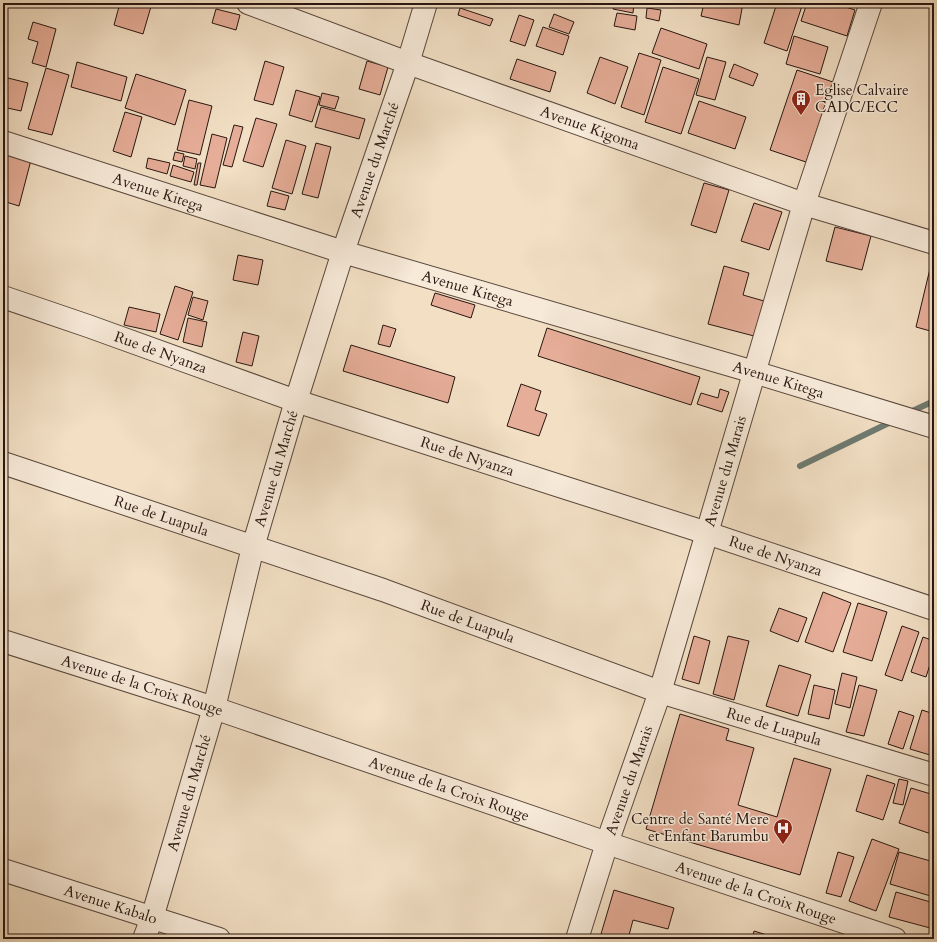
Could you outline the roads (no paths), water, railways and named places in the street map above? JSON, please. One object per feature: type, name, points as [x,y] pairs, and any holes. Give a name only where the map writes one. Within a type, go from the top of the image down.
[{"type":"street","name":"Avenue Kigoma","points":[[248,3],[408,63],[804,204],[934,243]]},
{"type":"street","name":"Avenue du Marché","points":[[144,939],[152,918],[214,708],[253,547],[296,401],[343,252],[408,63],[426,3]]},
{"type":"street","name":"Avenue du Marais","points":[[577,939],[607,843],[660,692],[804,204],[871,3]]},
{"type":"street","name":"Avenue Kitega","points":[[3,142],[343,252],[927,424]]},
{"type":"street","name":"Rue de Nyanza","points":[[3,297],[296,401],[707,533],[934,609]]},
{"type":"street","name":"Rue de Luapula","points":[[3,463],[383,590],[660,692],[934,775]]},
{"type":"street","name":"Avenue de la Croix Rouge","points":[[3,641],[214,708],[607,843],[895,939]]},
{"type":"street","name":"Avenue Kabalo","points":[[3,870],[219,939]]},
{"type":"waterway","points":[[908,413],[934,401]]},
{"type":"waterway","points":[[800,466],[893,421]]},
{"type":"place","name":"Eglise Calvaire CADC/ECC","points":[[801,116]]},
{"type":"place","name":"Centre de Santé Mere et Enfant Barumbu","points":[[783,845]]}]
